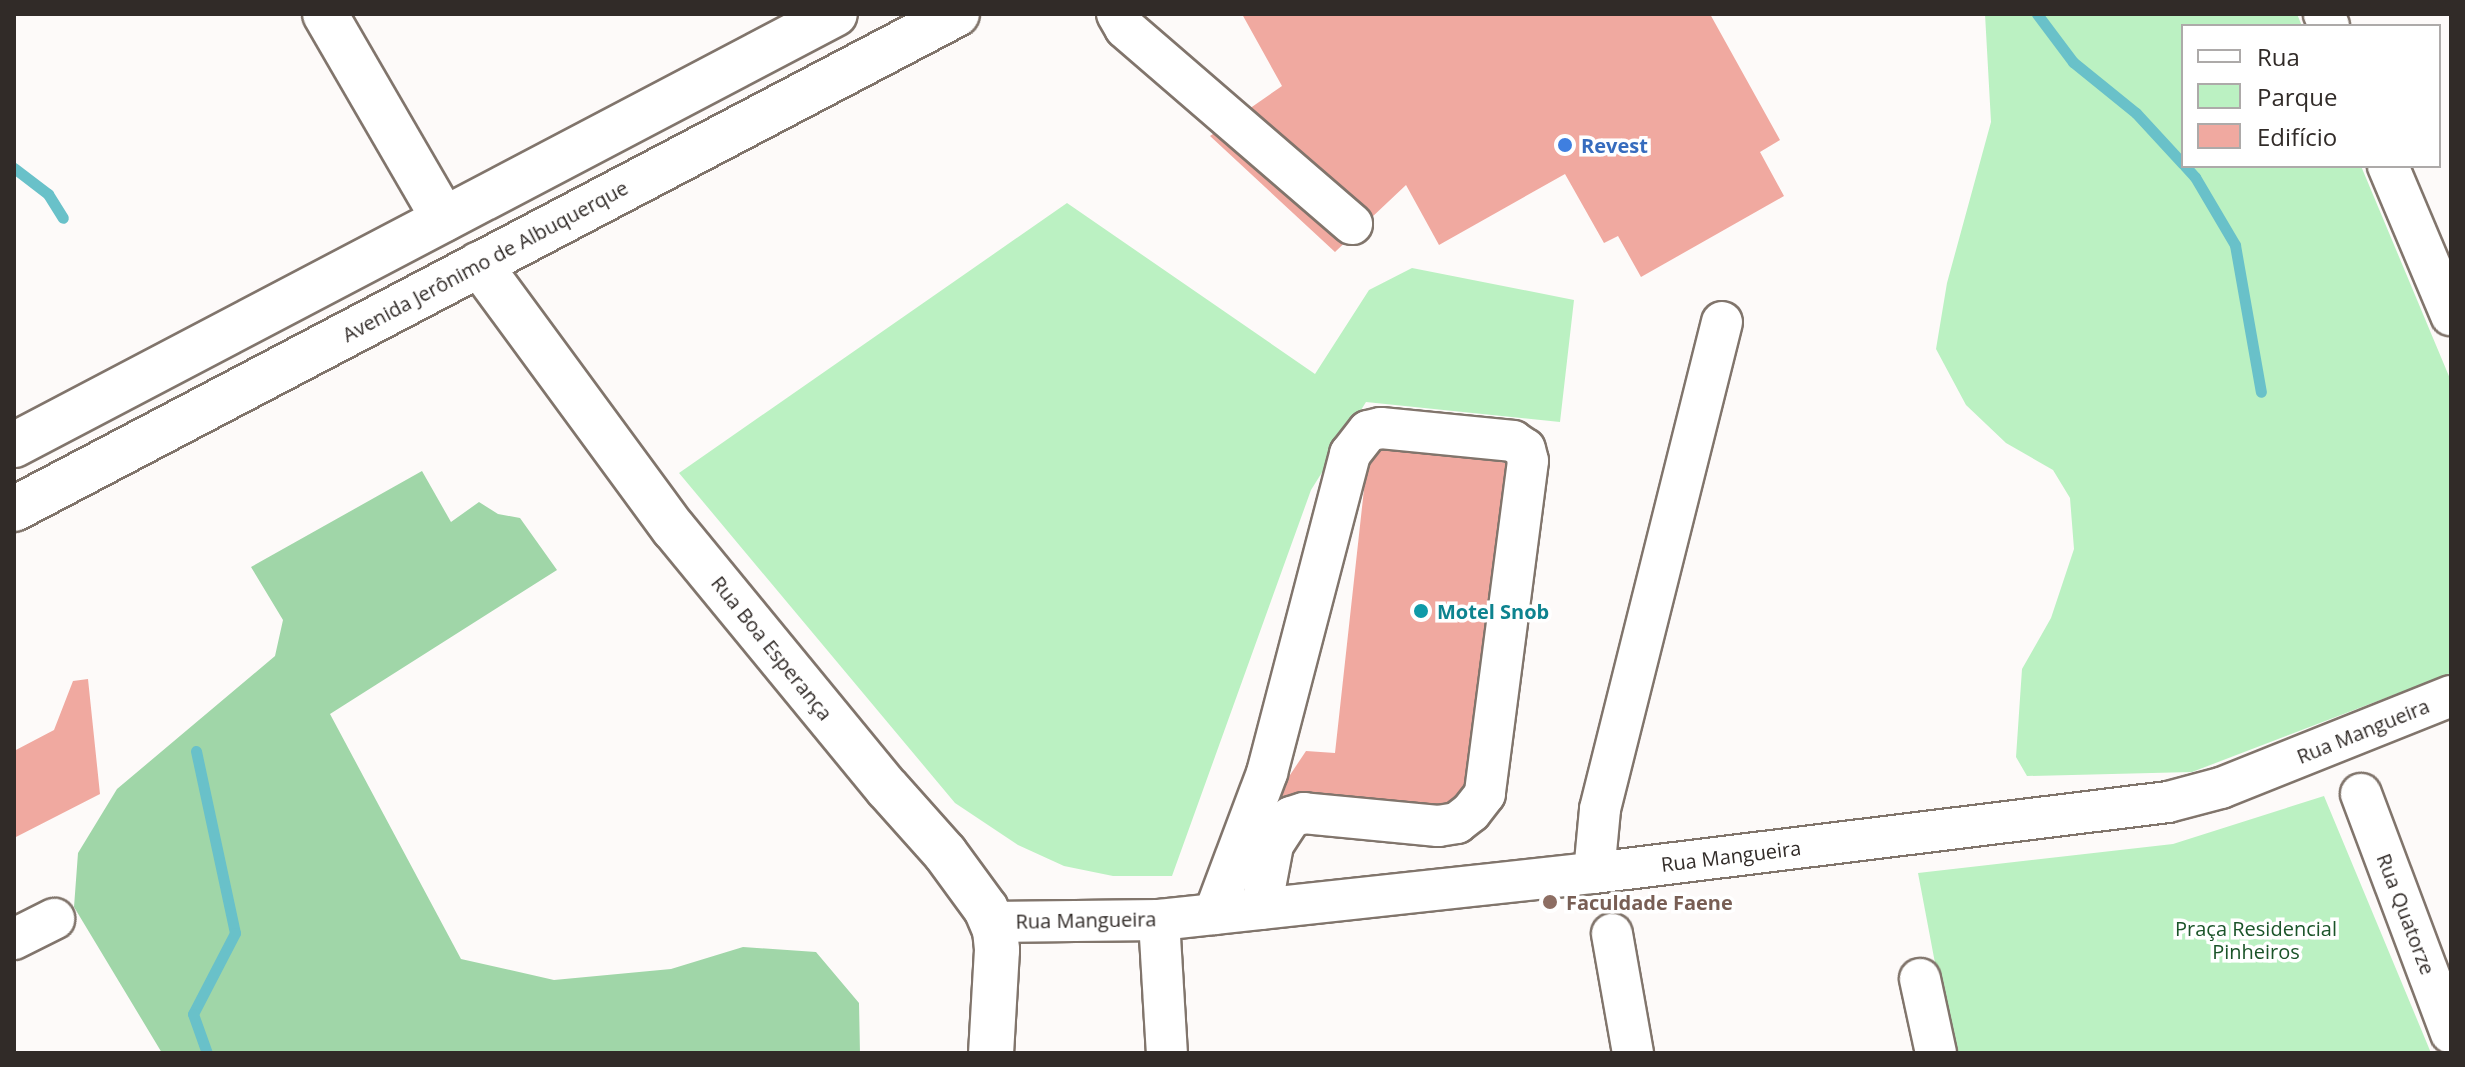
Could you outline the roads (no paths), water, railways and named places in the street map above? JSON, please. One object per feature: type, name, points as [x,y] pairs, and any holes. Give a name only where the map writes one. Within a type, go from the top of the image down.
[{"type":"main road","points":[[325,14],[444,219]]},
{"type":"main road","points":[[14,445],[835,14]]},
{"type":"main road","name":"Avenida Jerônimo de Albuquerque","points":[[14,509],[957,14]]},
{"type":"main road","name":"Rua Boa Esperança","points":[[479,264],[674,529],[887,788],[945,853],[991,922],[997,959],[991,1053]]},
{"type":"street","points":[[1117,14],[1125,28],[1352,224]]},
{"type":"street","points":[[2389,168],[2451,315]]},
{"type":"street","points":[[1594,873],[1600,809],[1722,322]]},
{"type":"street","points":[[1214,914],[1267,773],[1350,454],[1368,431],[1381,428],[1513,441],[1525,449],[1528,461],[1485,794],[1471,812],[1457,823],[1438,826],[1304,813],[1291,817],[1273,845],[1261,909]]},
{"type":"street","name":"Rua Mangueira","points":[[991,922],[1159,920],[1594,873],[2168,802],[2221,788],[2451,696]]},
{"type":"street","name":"Rua Quatorze","points":[[2361,794],[2451,1033]]},
{"type":"street","points":[[14,939],[54,919]]},
{"type":"street","points":[[1159,920],[1167,1053]]},
{"type":"street","points":[[1612,934],[1633,1053]]},
{"type":"street","points":[[1920,979],[1936,1053]]},
{"type":"waterway","points":[[2037,14],[2073,62],[2136,113],[2181,162]]},
{"type":"waterway","points":[[14,168],[48,194],[63,218]]},
{"type":"waterway","points":[[2187,168],[2235,245],[2261,392]]},
{"type":"waterway","points":[[196,751],[235,933],[193,1014],[207,1053]]},
{"type":"place","name":"Revest","points":[[1565,145]]},
{"type":"place","name":"Motel Snob","points":[[1421,611]]},
{"type":"place","name":"Faculdade Faene","points":[[1550,902]]},
{"type":"park label","name":"Praça Residencial Pinheiros","points":[[2256,940]]}]
